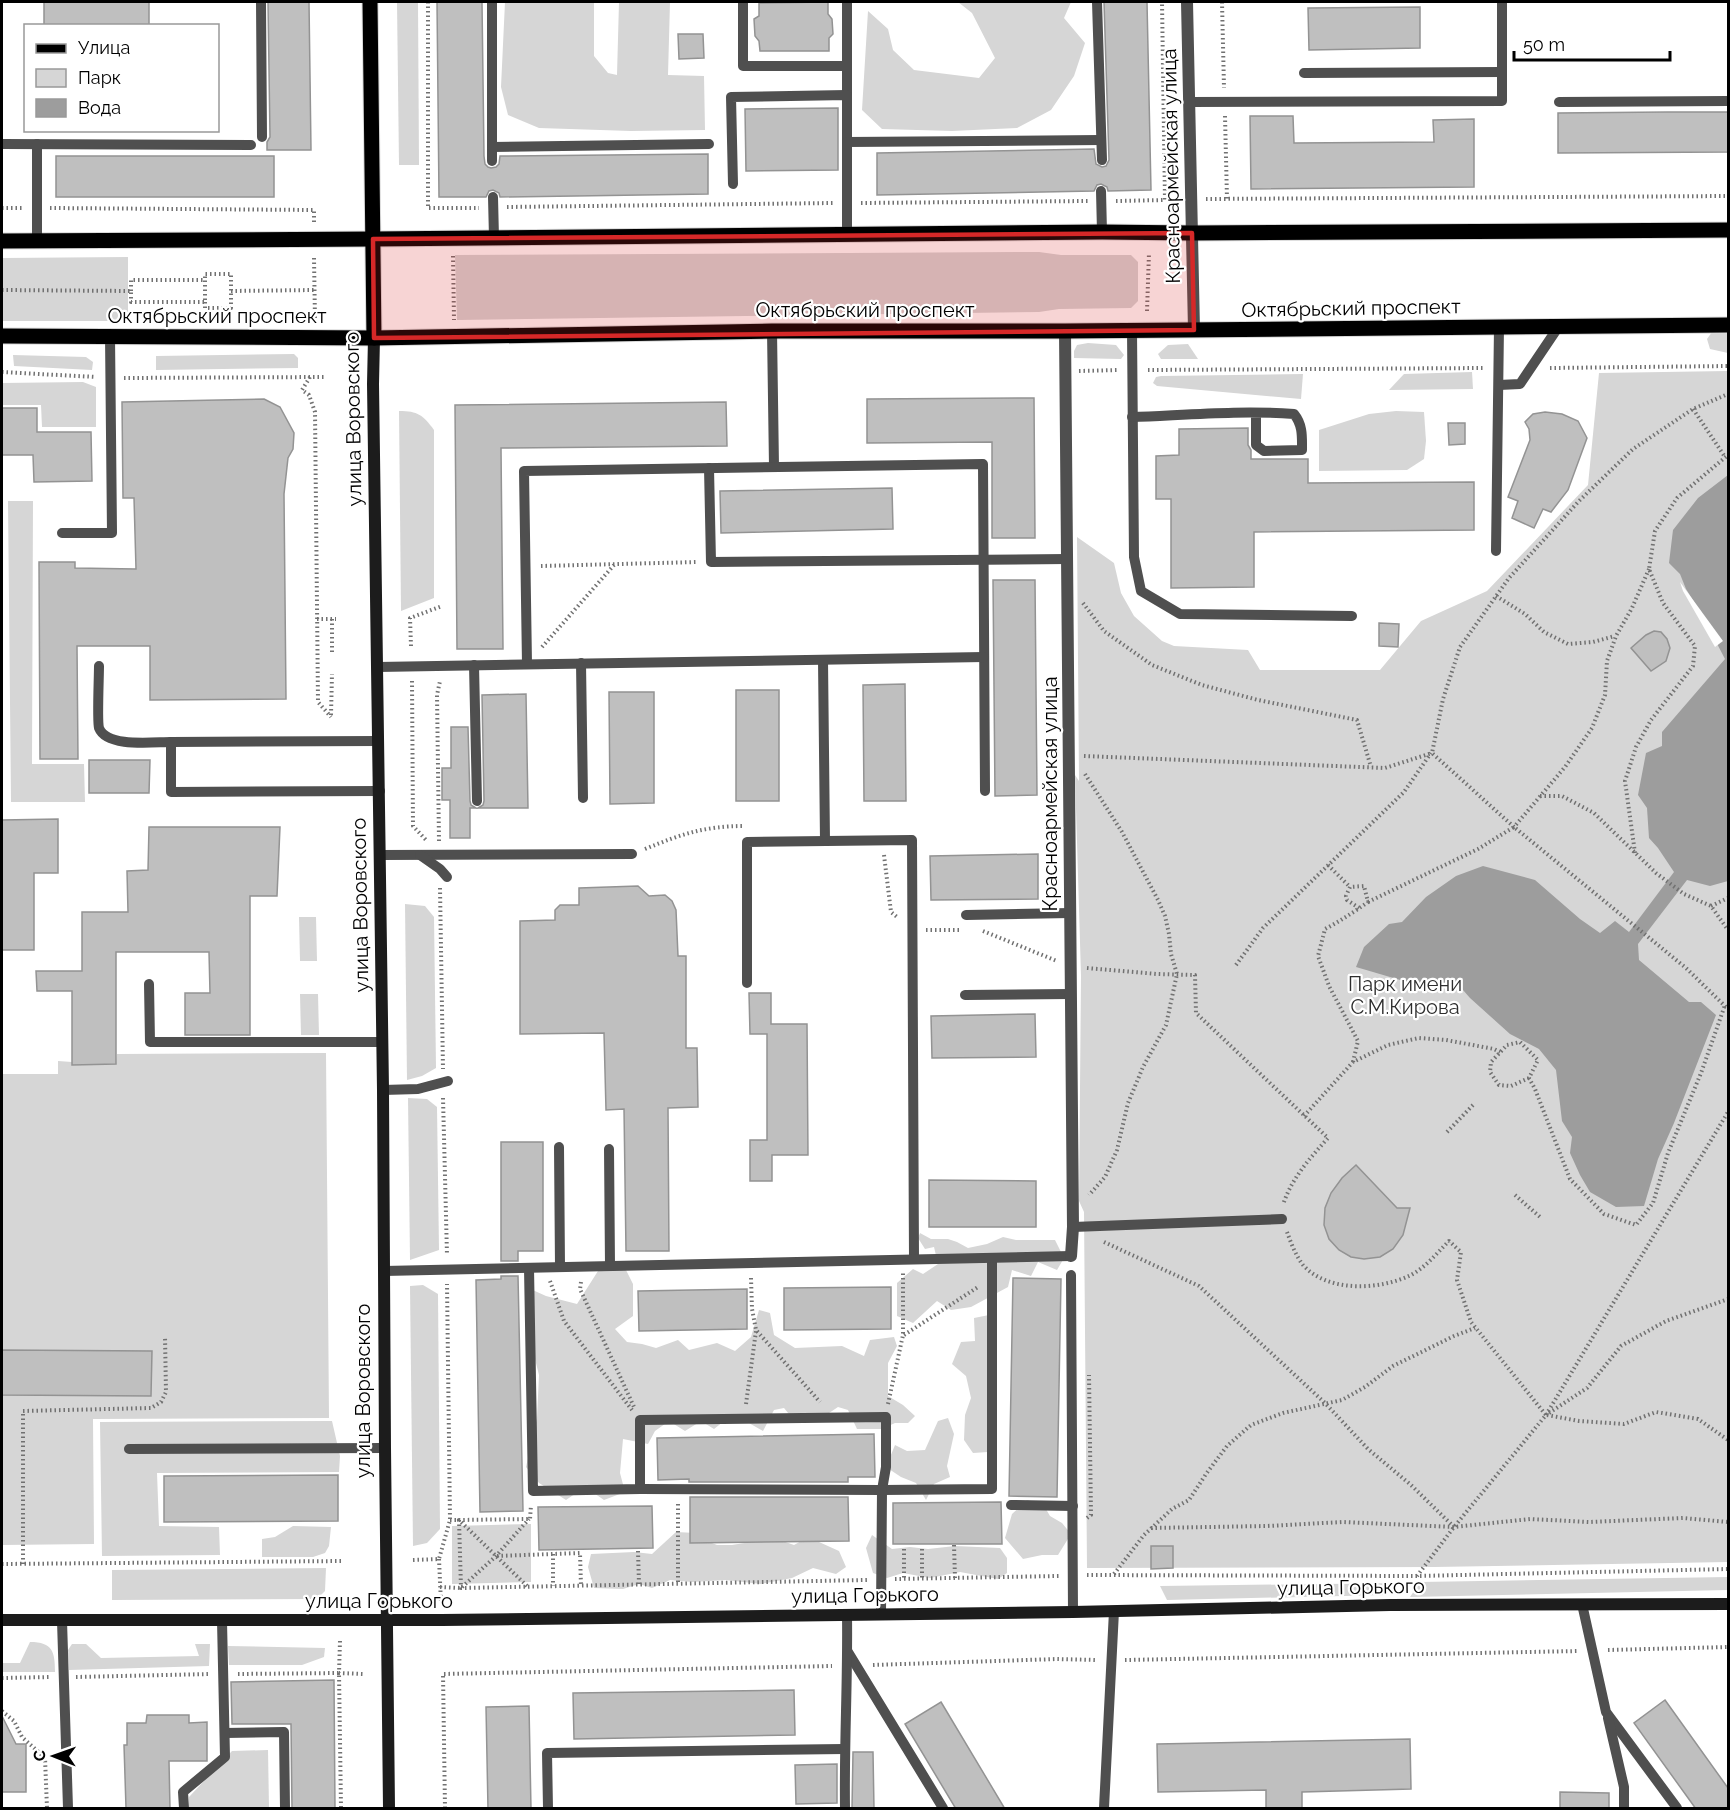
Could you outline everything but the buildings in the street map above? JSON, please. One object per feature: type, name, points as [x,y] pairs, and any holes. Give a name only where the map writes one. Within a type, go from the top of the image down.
[{"type":"main road","name":"улица Воровского","points":[[370,2],[374,338]]},
{"type":"main road","points":[[2,241],[1102,232],[1728,230]]},
{"type":"main road","name":"Октябрьский проспект","points":[[2,336],[374,338],[772,331],[1132,331],[1728,325]]},
{"type":"street","name":"Красноармейская улица","points":[[1187,2],[1194,330]]},
{"type":"street","name":"Красноармейская улица","points":[[1065,331],[1074,1227],[1071,1256]]},
{"type":"street","name":"улица Воровского","points":[[374,338],[373,407],[383,1042],[388,1809]]},
{"type":"street","name":"улица Горького","points":[[2,1620],[386,1620],[1073,1612],[1390,1605],[1728,1604]]},
{"type":"lane","points":[[261,2],[262,137]]},
{"type":"lane","points":[[492,2],[492,161]]},
{"type":"lane","points":[[743,2],[743,66],[847,66]]},
{"type":"lane","points":[[847,2],[847,234]]},
{"type":"lane","points":[[1097,2],[1101,160]]},
{"type":"lane","points":[[1189,102],[1502,101],[1502,2]]},
{"type":"lane","points":[[1304,73],[1502,72]]},
{"type":"lane","points":[[733,184],[731,97],[847,95]]},
{"type":"lane","points":[[1559,102],[1728,101]]},
{"type":"lane","points":[[847,142],[1101,140]]},
{"type":"lane","points":[[2,144],[251,145]]},
{"type":"lane","points":[[37,144],[37,241]]},
{"type":"lane","points":[[492,147],[709,144]]},
{"type":"lane","points":[[1101,196],[1102,232]]},
{"type":"lane","points":[[493,202],[494,238]]},
{"type":"lane","points":[[1499,385],[1520,384],[1559,326]]},
{"type":"lane","points":[[1497,551],[1499,327]]},
{"type":"lane","points":[[772,331],[774,467]]},
{"type":"lane","points":[[1132,331],[1134,557],[1141,591],[1180,614],[1352,616]]},
{"type":"lane","points":[[62,533],[112,533],[110,336]]},
{"type":"lane","points":[[1132,417],[1256,414],[1294,414],[1302,430],[1302,450],[1264,451],[1256,445],[1256,414]]},
{"type":"lane","points":[[527,664],[524,471],[983,464],[985,791]]},
{"type":"lane","points":[[709,468],[711,562],[1067,559]]},
{"type":"lane","points":[[378,667],[984,657]]},
{"type":"lane","points":[[823,660],[825,841]]},
{"type":"lane","points":[[581,663],[583,798]]},
{"type":"lane","points":[[474,665],[477,801]]},
{"type":"lane","points":[[99,666],[99,728],[108,739],[124,742],[379,741]]},
{"type":"lane","points":[[171,742],[171,792],[380,791]]},
{"type":"lane","points":[[747,984],[747,842],[912,840],[909,1259]]},
{"type":"lane","points":[[380,855],[632,854]]},
{"type":"lane","points":[[420,855],[443,873]]},
{"type":"lane","points":[[966,915],[1070,913]]},
{"type":"lane","points":[[149,984],[150,1042],[383,1042]]},
{"type":"lane","points":[[964,995],[1070,994]]},
{"type":"lane","points":[[383,1090],[418,1089],[446,1082]]},
{"type":"lane","points":[[559,1147],[560,1267]]},
{"type":"lane","points":[[609,1149],[610,1266]]},
{"type":"lane","points":[[1074,1227],[1282,1220]]},
{"type":"lane","points":[[384,1271],[1071,1256]]},
{"type":"lane","points":[[529,1268],[533,1491],[992,1489],[992,1258]]},
{"type":"lane","points":[[1071,1275],[1073,1612]]},
{"type":"lane","points":[[640,1489],[640,1420],[886,1417],[886,1467],[882,1490],[881,1614]]},
{"type":"lane","points":[[129,1449],[384,1448]]},
{"type":"lane","points":[[1011,1505],[1073,1506]]},
{"type":"lane","points":[[1582,1604],[1624,1787],[1624,1809]]},
{"type":"lane","points":[[1104,1809],[1114,1611]]},
{"type":"lane","points":[[847,1615],[848,1651],[852,1666],[943,1809]]},
{"type":"lane","points":[[62,1621],[68,1809]]},
{"type":"lane","points":[[184,1809],[183,1792],[225,1757],[222,1621]]},
{"type":"lane","points":[[845,1809],[844,1749],[852,1666]]},
{"type":"lane","points":[[1606,1712],[1677,1809]]},
{"type":"lane","points":[[225,1732],[284,1732],[285,1809]]},
{"type":"lane","points":[[548,1809],[547,1753],[844,1749]]},
{"type":"path","points":[[428,2],[428,208],[493,202],[847,203],[1101,196],[1166,200],[1162,2]]},
{"type":"path","points":[[1203,200],[1728,196]]},
{"type":"path","points":[[2,208],[314,210],[314,224]]},
{"type":"path","points":[[453,251],[454,321]]},
{"type":"path","points":[[1147,311],[1149,253]]},
{"type":"path","points":[[314,258],[315,320]]},
{"type":"path","points":[[206,274],[231,274],[231,291],[231,308],[205,308],[206,274]]},
{"type":"path","points":[[205,280],[131,280],[129,291],[131,302],[205,302]]},
{"type":"path","name":"Октябрьский проспект","points":[[2,290],[129,291]]},
{"type":"path","name":"Октябрьский проспект","points":[[231,291],[314,291]]},
{"type":"path","points":[[1531,368],[1728,366]]},
{"type":"path","points":[[1066,371],[1499,368]]},
{"type":"path","points":[[2,372],[110,378],[324,377]]},
{"type":"path","points":[[310,377],[302,390],[309,396],[315,412],[318,702],[331,717],[332,674]]},
{"type":"path","points":[[1236,965],[1263,928],[1404,792],[1432,753],[1443,699],[1460,647],[1509,578],[1579,501],[1633,449],[1693,409],[1728,394]]},
{"type":"path","points":[[1353,1062],[1358,1041],[1329,986],[1318,956],[1326,929],[1368,902],[1478,849],[1514,827],[1565,767],[1592,728],[1605,695],[1607,662],[1616,636],[1632,608],[1649,569],[1655,531],[1677,498],[1727,456],[1693,409]]},
{"type":"path","points":[[525,566],[711,562]]},
{"type":"path","points":[[527,664],[615,564]]},
{"type":"path","points":[[1635,853],[1625,781],[1636,747],[1651,720],[1693,666],[1695,646],[1664,603],[1649,569]]},
{"type":"path","points":[[1496,596],[1525,614],[1544,632],[1568,644],[1593,642],[1616,636]]},
{"type":"path","points":[[1079,598],[1104,631],[1152,665],[1202,685],[1258,700],[1357,720],[1371,767]]},
{"type":"path","points":[[411,646],[410,618],[442,606]]},
{"type":"path","points":[[317,619],[334,619],[332,652]]},
{"type":"path","points":[[412,675],[413,826],[439,855]]},
{"type":"path","points":[[437,695],[439,855]]},
{"type":"path","points":[[1070,755],[1385,768],[1432,753]]},
{"type":"path","points":[[1432,753],[1514,827],[1686,968],[1726,1007],[1668,1153],[1653,1203],[1636,1226],[1604,1214],[1570,1179],[1529,1078]]},
{"type":"path","points":[[1082,768],[1122,832],[1158,900],[1165,916],[1171,954],[1177,974],[1166,1025],[1143,1067],[1128,1103],[1117,1150],[1105,1177],[1088,1196]]},
{"type":"path","points":[[1540,796],[1562,796],[1594,813],[1656,873],[1684,894],[1711,906],[1728,930]]},
{"type":"path","points":[[632,854],[684,833],[718,826],[754,825]]},
{"type":"path","points":[[882,841],[891,912],[912,930],[970,930]]},
{"type":"path","points":[[1328,865],[1350,887],[1364,886],[1368,902]]},
{"type":"path","points":[[441,1603],[439,1559],[450,1520],[443,873]]},
{"type":"path","points":[[1350,887],[1346,896],[1347,900],[1359,908]]},
{"type":"path","points":[[1711,906],[1728,898]]},
{"type":"path","points":[[981,930],[1070,967],[1195,975],[1196,1013],[1328,1138],[1306,1163],[1287,1193],[1282,1214],[1282,1220],[1303,1265],[1320,1279],[1340,1286],[1389,1283],[1412,1274],[1426,1264],[1449,1241],[1461,1252],[1457,1280],[1471,1322],[1546,1415],[1579,1421],[1624,1424],[1656,1412],[1698,1419],[1728,1440]]},
{"type":"path","points":[[1304,1116],[1353,1062],[1388,1045],[1419,1038],[1446,1040],[1500,1052]]},
{"type":"path","points":[[1520,1042],[1538,1060],[1529,1078],[1512,1086],[1499,1085],[1490,1072],[1491,1062],[1507,1045],[1520,1042]]},
{"type":"path","points":[[1448,1132],[1473,1105]]},
{"type":"path","points":[[1417,1576],[1546,1415],[1728,1112]]},
{"type":"path","points":[[1515,1195],[1540,1217]]},
{"type":"path","points":[[1102,1240],[1199,1286],[1325,1403],[1368,1449],[1411,1485],[1454,1527]]},
{"type":"path","points":[[886,1417],[903,1335],[909,1259]]},
{"type":"path","points":[[744,1419],[756,1330],[752,1309],[751,1263]]},
{"type":"path","points":[[582,1266],[580,1289],[640,1420]]},
{"type":"path","points":[[545,1267],[564,1321],[640,1420]]},
{"type":"path","points":[[903,1335],[992,1278]]},
{"type":"path","points":[[1546,1415],[1587,1388],[1621,1346],[1666,1321],[1728,1299]]},
{"type":"path","points":[[1114,1575],[1144,1535],[1172,1509],[1189,1500],[1227,1446],[1251,1425],[1283,1413],[1342,1400],[1365,1387],[1393,1365],[1475,1328]]},
{"type":"path","points":[[756,1330],[834,1418]]},
{"type":"path","points":[[23,1564],[23,1411],[151,1408],[161,1402],[166,1392],[165,1336]]},
{"type":"path","points":[[678,1489],[678,1584]]},
{"type":"path","points":[[461,1588],[496,1556],[530,1519],[533,1491]]},
{"type":"path","points":[[1151,1528],[1343,1522],[1454,1527],[1530,1519],[1589,1522],[1683,1518],[1728,1522]]},
{"type":"path","points":[[450,1520],[530,1519]]},
{"type":"path","points":[[459,1520],[527,1587]]},
{"type":"path","points":[[459,1520],[461,1588]]},
{"type":"path","points":[[954,1545],[955,1578]]},
{"type":"path","points":[[904,1549],[904,1579]]},
{"type":"path","points":[[922,1549],[922,1579]]},
{"type":"path","points":[[638,1551],[639,1584]]},
{"type":"path","points":[[553,1554],[553,1586]]},
{"type":"path","points":[[496,1556],[580,1554],[581,1586]]},
{"type":"path","points":[[414,1560],[439,1559]]},
{"type":"path","points":[[2,1564],[343,1561]]},
{"type":"path","points":[[441,1587],[1073,1575],[1417,1576],[1728,1569]]},
{"type":"path","points":[[340,1641],[339,1673],[364,1674]]},
{"type":"path","points":[[445,1809],[443,1674],[852,1666],[1057,1659],[1112,1660],[1728,1647]]},
{"type":"path","points":[[2,1711],[14,1721],[22,1737],[45,1758],[47,1809]]},
{"type":"highlighted area","points":[[1192,233],[1194,330],[374,338],[373,239]]},
{"type":"green space","points":[[397,2],[418,2],[419,165],[399,165]]},
{"type":"green space","points":[[505,2],[594,2],[594,56],[608,73],[617,75],[619,2],[670,2],[668,75],[704,76],[705,130],[631,131],[539,128],[508,115],[501,87]]},
{"type":"green space","points":[[958,2],[1071,2],[1064,18],[1085,43],[1074,76],[1051,110],[1017,128],[952,131],[882,129],[862,110],[868,11],[888,29],[893,50],[914,70],[979,78],[995,58],[972,13]]},
{"type":"green space","points":[[1039,252],[1061,255],[1131,255],[1138,262],[1138,301],[1131,308],[1059,309],[1039,312],[457,320],[455,255]]},
{"type":"green space","points":[[128,257],[128,321],[2,321],[2,258]]},
{"type":"green space","points":[[1712,332],[1728,332],[1728,353],[1710,349],[1707,339]]},
{"type":"green space","points":[[1088,343],[1116,345],[1124,355],[1121,359],[1074,358],[1077,345]]},
{"type":"green space","points":[[1188,344],[1198,359],[1161,359],[1158,354],[1168,345]]},
{"type":"green space","points":[[294,354],[298,358],[298,368],[156,370],[156,356]]},
{"type":"green space","points":[[13,355],[86,357],[93,362],[92,370],[14,366]]},
{"type":"green space","name":"Парк имени С.М.Кирова","points":[[1728,371],[1728,1562],[1434,1567],[1087,1568],[1084,1212],[1079,1201],[1081,976],[1075,775],[1079,781],[1077,537],[1114,563],[1121,593],[1134,616],[1162,641],[1174,646],[1248,650],[1260,670],[1380,670],[1421,621],[1487,591],[1588,485],[1599,373]]},
{"type":"green space","points":[[1472,372],[1473,389],[1389,390],[1404,374]]},
{"type":"green space","points":[[1303,374],[1301,399],[1157,386],[1153,383],[1156,377],[1161,376]]},
{"type":"green space","points":[[83,382],[96,387],[96,427],[42,427],[41,405],[2,405],[2,383]]},
{"type":"green space","points":[[399,411],[420,415],[434,430],[434,598],[401,611]]},
{"type":"green space","points":[[1396,411],[1424,412],[1426,441],[1424,459],[1407,470],[1319,471],[1319,430],[1369,414]]},
{"type":"green space","points":[[8,501],[33,501],[32,764],[84,764],[85,802],[11,802]]},
{"type":"green space","points":[[405,904],[425,906],[434,917],[436,1068],[422,1076],[407,1080]]},
{"type":"green space","points":[[299,917],[316,917],[317,961],[300,961]]},
{"type":"green space","points":[[300,994],[318,994],[319,1035],[301,1035]]},
{"type":"green space","points":[[326,1053],[329,1418],[93,1419],[94,1544],[2,1545],[2,1074],[58,1074],[58,1061],[72,1062],[73,1065],[116,1064],[117,1054]]},
{"type":"green space","points":[[408,1098],[427,1099],[437,1107],[439,1250],[410,1260]]},
{"type":"green space","points":[[920,1233],[931,1239],[948,1239],[968,1248],[987,1244],[1003,1237],[1016,1240],[1055,1240],[1064,1258],[1057,1270],[1038,1262],[1031,1276],[1012,1270],[1008,1287],[971,1307],[951,1310],[937,1301],[913,1323],[897,1316],[897,1283],[913,1269],[923,1274],[938,1264],[934,1247],[925,1249],[918,1238]]},
{"type":"green space","points":[[622,1262],[633,1284],[633,1316],[615,1329],[627,1342],[656,1348],[678,1340],[689,1350],[717,1343],[735,1351],[751,1337],[759,1310],[770,1313],[774,1335],[795,1348],[842,1346],[864,1356],[870,1340],[894,1337],[897,1346],[888,1363],[888,1396],[915,1416],[908,1423],[895,1423],[882,1429],[857,1429],[848,1410],[838,1407],[820,1419],[793,1419],[784,1408],[774,1410],[763,1431],[733,1414],[714,1429],[701,1421],[685,1431],[669,1421],[655,1431],[648,1444],[623,1439],[620,1473],[625,1492],[604,1500],[585,1487],[566,1500],[539,1483],[526,1467],[537,1418],[539,1375],[529,1335],[526,1287],[546,1296],[577,1304],[598,1271]]},
{"type":"green space","points":[[423,1285],[438,1294],[440,1529],[427,1543],[413,1546],[410,1286]]},
{"type":"green space","points":[[989,1315],[988,1452],[973,1453],[964,1440],[965,1415],[971,1398],[966,1376],[952,1364],[961,1342],[975,1341],[974,1318]]},
{"type":"green space","points":[[948,1418],[954,1434],[947,1466],[950,1477],[934,1484],[926,1500],[916,1483],[886,1467],[895,1445],[907,1451],[925,1450],[938,1421]]},
{"type":"green space","points":[[332,1421],[340,1456],[339,1472],[157,1473],[159,1526],[219,1527],[220,1555],[102,1556],[100,1422]]},
{"type":"green space","points":[[1027,1500],[1043,1504],[1050,1516],[1062,1523],[1071,1534],[1058,1555],[1042,1555],[1023,1559],[1005,1538],[1012,1514]]},
{"type":"green space","points":[[531,1524],[531,1582],[452,1584],[452,1526]]},
{"type":"green space","points":[[293,1526],[331,1527],[329,1546],[325,1553],[313,1557],[262,1557],[262,1539],[275,1537]]},
{"type":"green space","points":[[676,1532],[696,1533],[704,1540],[717,1545],[732,1545],[774,1538],[794,1545],[805,1539],[819,1542],[839,1551],[846,1567],[836,1574],[813,1568],[792,1578],[761,1584],[726,1580],[692,1582],[670,1580],[652,1588],[639,1584],[623,1589],[594,1588],[588,1567],[591,1554],[634,1552],[652,1554]]},
{"type":"green space","points":[[872,1535],[892,1549],[955,1546],[1000,1548],[1007,1558],[1007,1573],[998,1579],[960,1572],[930,1578],[903,1573],[887,1578],[873,1573],[866,1548]]},
{"type":"green space","points":[[326,1568],[325,1591],[317,1599],[112,1600],[112,1570]]},
{"type":"green space","points":[[1728,1577],[1728,1590],[1410,1597],[1420,1582]]},
{"type":"green space","points":[[1400,1583],[1386,1595],[1167,1600],[1160,1586]]},
{"type":"green space","points":[[30,1642],[48,1646],[53,1654],[55,1672],[2,1672],[2,1663],[20,1663]]},
{"type":"green space","points":[[72,1644],[86,1644],[101,1658],[199,1656],[195,1644],[210,1644],[209,1666],[69,1670],[68,1650]]},
{"type":"green space","points":[[228,1646],[325,1648],[324,1657],[302,1665],[229,1665]]},
{"type":"green space","points":[[268,1750],[269,1808],[189,1808],[189,1797],[232,1751]]},
{"type":"water","points":[[1728,475],[1728,881],[1710,886],[1687,880],[1638,944],[1639,960],[1689,1002],[1701,1002],[1716,1015],[1658,1159],[1644,1206],[1616,1207],[1590,1192],[1580,1175],[1570,1153],[1572,1137],[1562,1121],[1556,1070],[1539,1049],[1510,1034],[1470,998],[1456,982],[1442,989],[1407,982],[1356,967],[1364,947],[1389,924],[1402,922],[1426,897],[1456,876],[1483,866],[1535,880],[1600,933],[1615,921],[1629,932],[1674,872],[1649,838],[1647,808],[1638,795],[1646,753],[1662,746],[1662,732],[1725,659],[1680,574],[1669,563],[1673,530],[1698,498]]},
{"type":"pier","points":[[1680,582],[1723,641],[1715,647],[1683,591]]}]
